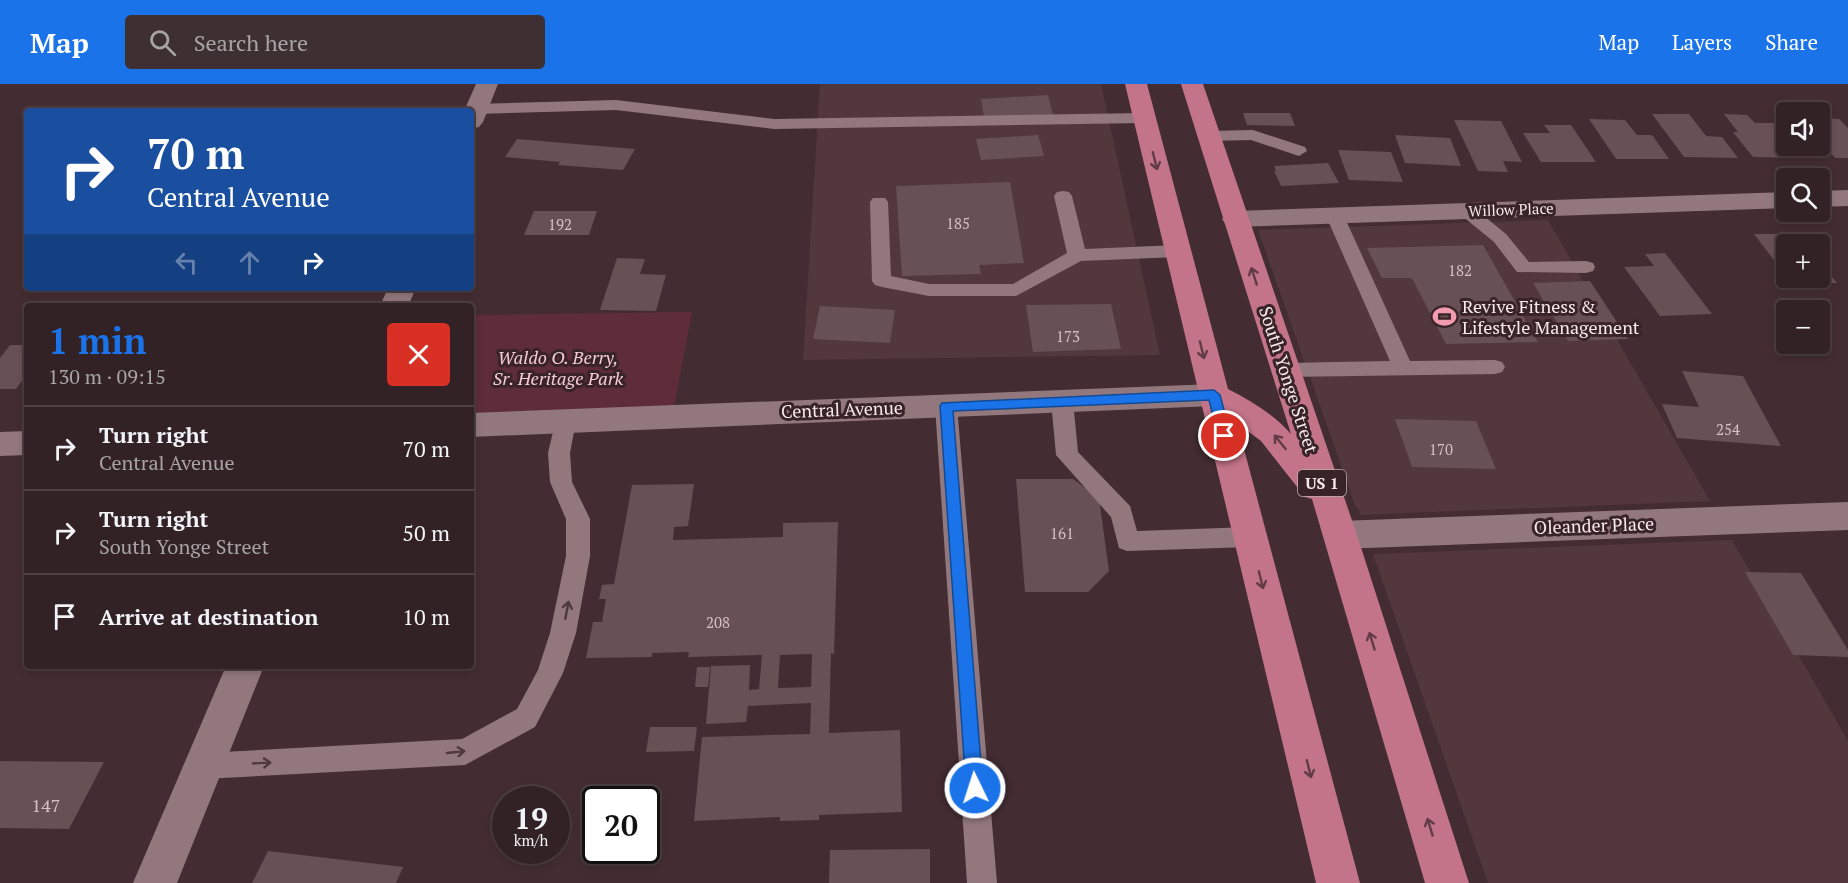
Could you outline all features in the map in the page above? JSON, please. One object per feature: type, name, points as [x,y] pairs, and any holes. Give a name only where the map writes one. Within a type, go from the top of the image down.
[{"type":"main road","points":[[1136,84],[1338,883]]},
{"type":"main road","name":"South Yonge Street","points":[[1192,84],[1340,535],[1447,883]]},
{"type":"main road","points":[[1214,395],[1245,412],[1272,433],[1329,504]]},
{"type":"street","points":[[474,116],[487,84]]},
{"type":"street","points":[[1830,199],[1848,198]]},
{"type":"street","name":"Willow Place","points":[[1235,219],[1776,200]]},
{"type":"street","name":"Central Avenue","points":[[474,425],[1214,395]]},
{"type":"street","points":[[0,444],[24,443]]},
{"type":"street","name":"Oleander Place","points":[[1340,535],[1848,516]]},
{"type":"street","points":[[155,883],[244,669]]},
{"type":"lane","points":[[474,116],[616,105],[685,111],[774,124],[1144,118]]},
{"type":"lane","points":[[1208,136],[1253,135],[1299,151]]},
{"type":"lane","points":[[1063,196],[1077,255]]},
{"type":"lane","points":[[879,202],[882,281],[929,290],[1016,290],[1077,255],[1177,251]]},
{"type":"lane","points":[[1467,211],[1500,238],[1524,268],[1586,267]]},
{"type":"lane","points":[[1335,216],[1403,368]]},
{"type":"lane","points":[[1285,370],[1495,367]]},
{"type":"lane","points":[[1062,401],[1067,454],[1122,513],[1127,541],[1250,537]]},
{"type":"lane","points":[[946,406],[982,883]]},
{"type":"lane","points":[[203,766],[465,752],[526,718],[550,673],[563,633],[578,556],[578,519],[561,482],[559,453],[565,421]]},
{"type":"shaded area","points":[[820,84],[1101,84],[1160,355],[803,360]]},
{"type":"shaded area","points":[[1548,220],[1710,501],[1358,515],[1360,512],[1355,505],[1258,230]]},
{"type":"shaded area","points":[[1732,540],[1848,741],[1848,883],[1488,883],[1373,554]]},
{"type":"green space","name":"Waldo O. Berry, Sr. Heritage Park","points":[[692,312],[672,417],[474,425],[474,315]]},
{"type":"building","points":[[1048,95],[1053,115],[984,117],[981,99]]},
{"type":"building","points":[[1243,113],[1290,113],[1295,126],[1247,125]]},
{"type":"building","points":[[1652,114],[1689,114],[1706,136],[1722,137],[1738,158],[1684,157]]},
{"type":"building","points":[[1724,114],[1747,115],[1755,123],[1776,123],[1776,156],[1809,156],[1811,158],[1753,157],[1733,132],[1738,132]]},
{"type":"building","points":[[1589,119],[1625,120],[1637,135],[1652,135],[1669,159],[1616,159]]},
{"type":"building","points":[[1830,119],[1839,119],[1848,128],[1848,158],[1835,158],[1830,152]]},
{"type":"building","points":[[1454,120],[1501,121],[1522,162],[1503,161],[1508,172],[1478,171]]},
{"type":"building","points":[[1544,125],[1571,125],[1596,162],[1541,162],[1523,133],[1550,133]]},
{"type":"building","points":[[1038,135],[1044,156],[981,160],[976,139]]},
{"type":"building","points":[[1395,135],[1450,138],[1461,166],[1405,163]]},
{"type":"building","points":[[517,139],[635,149],[623,170],[558,165],[560,162],[505,157]]},
{"type":"building","points":[[1338,150],[1391,152],[1403,182],[1349,180]]},
{"type":"building","points":[[1328,163],[1339,183],[1281,186],[1274,171],[1276,171],[1274,166]]},
{"type":"building","points":[[1010,182],[1024,263],[979,265],[981,274],[902,276],[896,186]]},
{"type":"building","points":[[534,211],[597,211],[589,235],[524,235]]},
{"type":"building","points":[[1754,234],[1776,234],[1776,263]]},
{"type":"building","points":[[1483,245],[1538,342],[1446,344],[1412,278],[1382,278],[1367,248]]},
{"type":"building","points":[[1665,253],[1712,314],[1660,316],[1624,267],[1654,266],[1645,254]]},
{"type":"building","points":[[617,258],[645,259],[640,274],[666,275],[656,311],[600,310]]},
{"type":"building","points":[[1830,275],[1837,283],[1830,283]]},
{"type":"building","points":[[1590,281],[1628,339],[1568,341],[1533,283]]},
{"type":"building","points":[[1111,304],[1121,349],[1033,352],[1026,305]]},
{"type":"building","points":[[820,306],[895,310],[890,343],[813,339]]},
{"type":"building","points":[[10,345],[24,345],[24,378],[16,389],[0,389],[0,358]]},
{"type":"building","points":[[1682,371],[1743,376],[1781,446],[1677,438],[1662,404],[1699,407]]},
{"type":"building","points":[[1395,419],[1476,421],[1496,469],[1412,467]]},
{"type":"building","points":[[1016,479],[1073,479],[1099,498],[1109,571],[1088,592],[1025,592]]},
{"type":"building","points":[[694,484],[688,526],[674,527],[673,540],[783,537],[783,523],[838,522],[829,733],[900,730],[902,812],[819,815],[819,820],[780,821],[780,817],[694,821],[702,737],[810,734],[811,703],[748,706],[746,722],[706,724],[711,666],[750,665],[749,690],[759,689],[762,655],[688,657],[689,652],[652,653],[652,657],[586,658],[593,622],[602,622],[606,599],[599,599],[602,585],[614,584],[632,485]],"holes":[[[812,654],[811,687],[778,688],[780,655]]]},
{"type":"building","points":[[1745,572],[1801,573],[1848,650],[1848,657],[1793,655]]},
{"type":"building","points":[[697,667],[710,667],[708,687],[695,687]]},
{"type":"building","points":[[650,727],[697,727],[694,751],[646,752]]},
{"type":"building","points":[[0,761],[104,762],[69,829],[0,828]]},
{"type":"building","points":[[930,849],[930,883],[829,883],[830,850]]},
{"type":"building","points":[[268,851],[403,867],[396,883],[252,883]]},
{"type":"place","name":"Revive Fitness & Lifestyle Management","points":[[1444,317]]},
{"type":"route","points":[[975,788],[946,406],[1214,395],[1224,436]]}]
